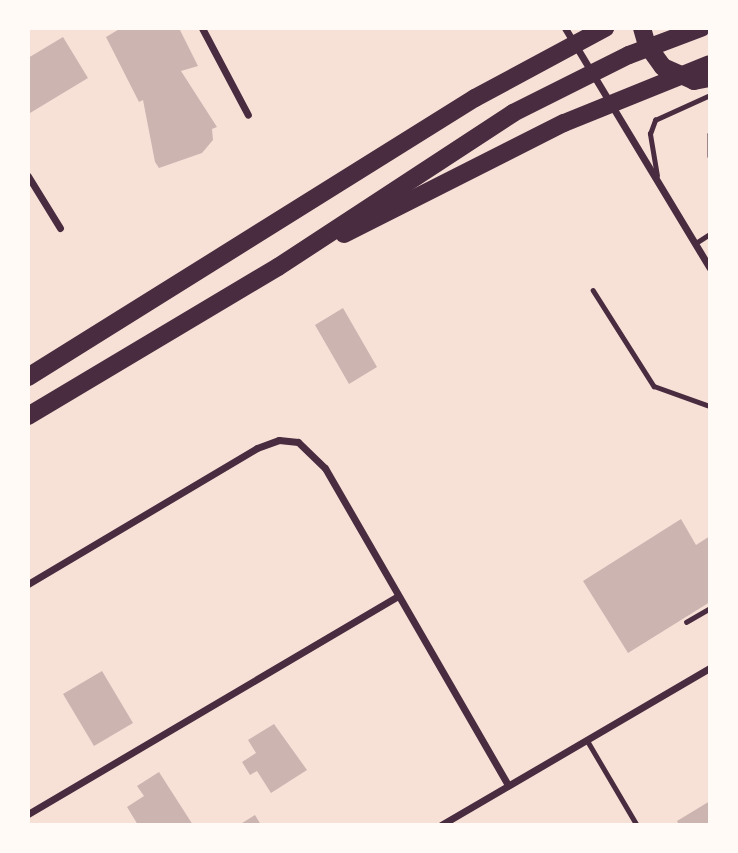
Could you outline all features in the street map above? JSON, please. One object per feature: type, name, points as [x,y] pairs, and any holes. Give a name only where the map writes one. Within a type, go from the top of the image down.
[{"type":"highway","points":[[28,377],[475,98],[605,28]]},
{"type":"highway","points":[[642,28],[647,45],[663,67],[694,81],[710,78]]},
{"type":"highway","points":[[28,416],[278,267],[513,113],[629,55],[701,28]]},
{"type":"highway","points":[[278,267],[564,123],[710,64]]},
{"type":"street","points":[[202,28],[248,115]]},
{"type":"street","points":[[565,28],[710,268]]},
{"type":"street","points":[[28,176],[60,228]]},
{"type":"street","points":[[28,584],[257,448],[279,440],[298,442],[314,452],[508,785]]},
{"type":"street","points":[[28,814],[397,597]]},
{"type":"street","points":[[441,825],[710,668]]},
{"type":"lane","points":[[657,177],[650,134],[655,120],[710,95]]},
{"type":"lane","points":[[710,134],[710,156]]},
{"type":"lane","points":[[696,243],[710,234]]},
{"type":"lane","points":[[593,290],[654,386],[710,406]]},
{"type":"lane","points":[[686,622],[710,608]]},
{"type":"lane","points":[[587,740],[637,825]]},
{"type":"building","points":[[121,28],[179,28],[198,66],[181,71],[217,127],[212,129],[213,140],[202,153],[159,168],[155,162],[143,100],[139,102],[106,37]]},
{"type":"building","points":[[63,37],[88,78],[30,113],[28,58]]},
{"type":"building","points":[[343,308],[377,367],[349,384],[315,325]]},
{"type":"building","points":[[681,519],[696,545],[710,536],[710,602],[628,653],[583,581]]},
{"type":"building","points":[[102,671],[133,723],[94,746],[63,694]]},
{"type":"building","points":[[274,724],[307,770],[271,793],[257,771],[250,775],[242,762],[256,753],[248,740]]},
{"type":"building","points":[[159,772],[193,825],[138,825],[127,807],[144,796],[137,786]]},
{"type":"building","points":[[710,801],[710,825],[679,825],[677,821]]},
{"type":"building","points":[[255,815],[261,825],[239,825]]}]
